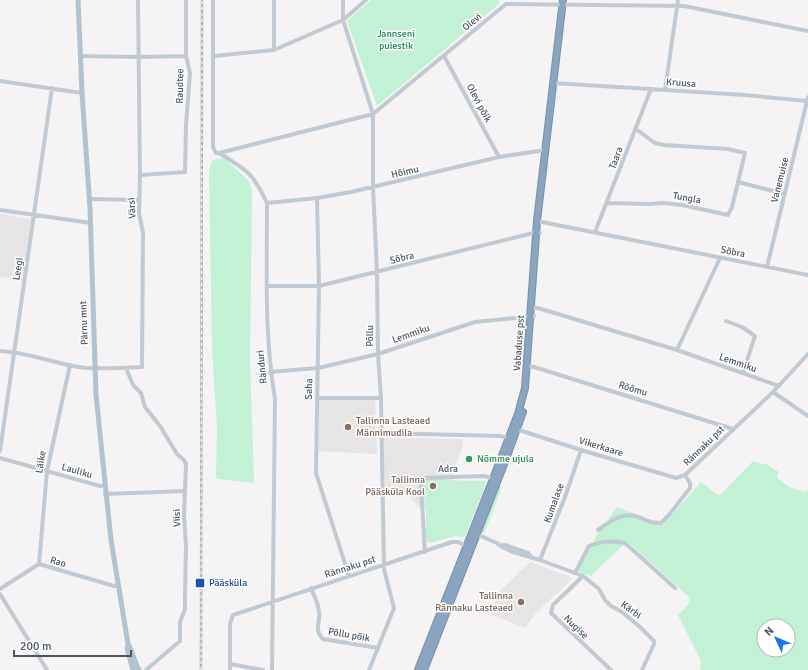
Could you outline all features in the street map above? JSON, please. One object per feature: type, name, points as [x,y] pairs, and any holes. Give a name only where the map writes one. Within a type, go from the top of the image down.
[{"type":"highway","name":"Vabaduse pst","points":[[539,221],[564,2]]},
{"type":"highway","name":"Vabaduse pst","points":[[424,670],[515,428],[522,401],[529,366],[545,150],[555,83]]},
{"type":"highway","name":"Vabaduse pst","points":[[496,480],[509,438],[515,428]]},
{"type":"highway","name":"Vabaduse pst","points":[[418,670],[470,547]]},
{"type":"main road","name":"Pärnu mnt","points":[[78,0],[82,93],[90,200],[94,368],[105,494],[117,585],[128,644],[128,654],[133,670]]},
{"type":"main road","name":"Pärnu mnt","points":[[128,644],[139,670]]},
{"type":"street","name":"Värsi","points":[[0,351],[13,352],[70,365],[94,368],[142,367],[144,233],[139,213],[138,0]]},
{"type":"street","name":"Raudtee","points":[[140,175],[185,172],[186,126],[190,73],[186,56],[186,0]]},
{"type":"street","points":[[213,0],[213,147],[216,153],[219,153]]},
{"type":"street","points":[[274,0],[274,50]]},
{"type":"street","name":"Põllu","points":[[343,0],[343,20],[373,114],[373,188],[377,272],[384,565],[394,608],[369,670]]},
{"type":"street","points":[[214,56],[274,50],[343,20],[366,0]]},
{"type":"street","points":[[665,90],[678,0]]},
{"type":"street","name":"Olevi","points":[[219,153],[373,114],[506,4],[564,2],[677,5],[808,31]]},
{"type":"street","points":[[80,56],[138,58],[186,56]]},
{"type":"street","name":"Olevi põik","points":[[444,56],[499,158]]},
{"type":"street","points":[[0,81],[82,93]]},
{"type":"street","name":"Kruusa","points":[[555,83],[808,99]]},
{"type":"street","name":"Leegi","points":[[0,451],[52,88]]},
{"type":"street","name":"Taara","points":[[596,232],[651,89]]},
{"type":"street","name":"Vanemuise","points":[[767,267],[808,99]]},
{"type":"street","name":"Tungla","points":[[607,203],[663,203],[682,205],[728,215],[738,182],[744,153],[728,149],[664,145],[655,143],[636,130]]},
{"type":"street","name":"Hõimu","points":[[267,203],[317,198],[373,188],[499,158],[545,150]]},
{"type":"street","name":"Ränduri","points":[[219,153],[247,171],[259,187],[267,203],[267,329],[270,372],[275,399],[273,601]]},
{"type":"street","points":[[738,182],[785,194]]},
{"type":"street","name":"Saha","points":[[317,198],[319,286],[316,473],[349,576]]},
{"type":"street","points":[[90,200],[139,200]]},
{"type":"street","points":[[0,210],[90,223]]},
{"type":"street","name":"Sõbra","points":[[539,221],[808,275]]},
{"type":"street","name":"Sõbra","points":[[267,286],[319,286],[538,233]]},
{"type":"street","points":[[677,350],[720,258]]},
{"type":"street","name":"Lemmiku","points":[[533,308],[677,350],[779,386]]},
{"type":"street","name":"Lemmiku","points":[[270,372],[318,368],[378,354],[474,322],[533,316]]},
{"type":"street","points":[[726,321],[742,327],[755,336],[743,373]]},
{"type":"street","name":"Rännaku pst","points":[[598,530],[613,519],[627,514],[637,516],[653,523],[661,523],[690,488],[690,483],[685,475],[773,392],[808,354]]},
{"type":"street","name":"Läike","points":[[39,564],[47,471],[70,365]]},
{"type":"street","name":"Rõõmu","points":[[529,366],[733,429]]},
{"type":"street","name":"Viisi","points":[[126,368],[133,385],[141,393],[145,407],[160,426],[177,454],[184,460],[186,468],[184,516],[186,545],[185,609],[180,622],[180,641],[146,670]]},
{"type":"street","points":[[773,392],[808,416]]},
{"type":"street","points":[[317,398],[380,398]]},
{"type":"street","name":"Vikerkaare","points":[[515,428],[581,450],[676,478],[685,475]]},
{"type":"street","points":[[381,433],[500,436],[509,438]]},
{"type":"street","name":"Kumalase","points":[[540,560],[565,497],[581,450]]},
{"type":"street","name":"Lauliku","points":[[0,458],[104,486]]},
{"type":"street","name":"Adra","points":[[425,552],[421,486],[424,478],[484,476],[496,480]]},
{"type":"street","points":[[105,494],[185,491]]},
{"type":"street","points":[[475,534],[502,545],[528,553],[532,558],[575,573],[589,546],[600,542],[616,541],[625,543],[675,588]]},
{"type":"street","name":"Rännaku pst","points":[[230,664],[230,624],[233,615],[452,542],[458,542],[470,547]]},
{"type":"street","name":"Rao","points":[[0,589],[39,564],[114,586],[117,585]]},
{"type":"street","name":"Kärbi","points":[[575,573],[582,576],[599,589],[605,600],[611,606],[622,612],[654,641],[642,670]]},
{"type":"street","name":"Nugise","points":[[582,576],[553,605],[551,613],[611,670]]},
{"type":"street","name":"Põllu põik","points":[[312,588],[320,611],[318,628],[319,635],[323,639],[378,648]]},
{"type":"street","points":[[0,594],[47,670]]},
{"type":"street","points":[[272,670],[273,601]]},
{"type":"street","points":[[230,670],[230,664],[262,670]]},
{"type":"shaded area","points":[[0,214],[31,219],[22,281],[0,277]]},
{"type":"shaded area","name":"Tallinna Lasteaed Männimudila","points":[[319,400],[375,400],[377,454],[319,451]]},
{"type":"shaded area","name":"Tallinna Pääsküla Kool","points":[[383,438],[463,439],[463,446],[454,469],[454,480],[484,481],[464,531],[427,543],[426,508],[420,508],[403,490],[385,490]]},
{"type":"shaded area","name":"Tallinna Rännaku Lasteaed","points":[[531,561],[573,578],[536,613],[525,628],[490,614],[499,592]]},
{"type":"green space","name":"Jannseni puiestik","points":[[371,0],[498,0],[500,3],[377,106],[347,21]]},
{"type":"green space","points":[[224,158],[249,181],[252,193],[250,358],[254,483],[216,478],[217,425],[212,349],[209,172],[212,160]]},
{"type":"green space","points":[[753,461],[760,464],[766,464],[779,472],[777,478],[789,487],[806,492],[808,489],[808,670],[700,670],[701,661],[678,615],[688,605],[690,598],[627,541],[591,576],[581,573],[578,569],[598,533],[617,507],[663,525],[701,482],[719,496]]},
{"type":"green space","points":[[439,478],[440,481],[485,481],[485,486],[465,536],[455,536],[430,543],[426,538],[424,481],[427,479]]},
{"type":"green space","points":[[499,486],[502,487],[484,534],[482,531]]},
{"type":"railway","points":[[201,670],[202,0]]},
{"type":"place","name":"Tallinna Lasteaed Männimudila","points":[[348,427]]},
{"type":"place","name":"Nõmme ujula","points":[[469,459]]},
{"type":"place","name":"Tallinna Pääsküla Kool","points":[[433,486]]},
{"type":"place","name":"Pääsküla","points":[[200,583]]},
{"type":"place","name":"Tallinna Rännaku Lasteaed","points":[[521,602]]}]
